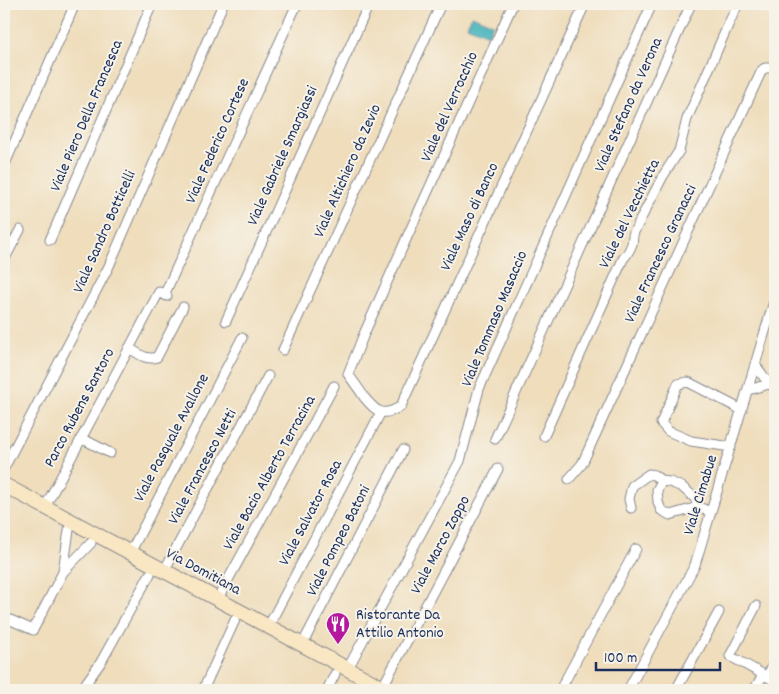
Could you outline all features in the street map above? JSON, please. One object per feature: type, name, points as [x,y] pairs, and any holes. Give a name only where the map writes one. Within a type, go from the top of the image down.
[{"type":"main road","name":"Via Domitiana","points":[[4,485],[130,553],[235,620],[341,672],[384,689]]},
{"type":"main road","name":"Via Domitiana","points":[[4,496],[92,542],[217,600],[268,627],[302,646],[366,690]]},
{"type":"street","points":[[4,166],[75,4]]},
{"type":"street","name":"Viale Piero Della Francesca","points":[[50,240],[152,4]]},
{"type":"street","name":"Viale Sandro Botticelli","points":[[4,468],[108,266],[223,4]]},
{"type":"street","name":"Viale Federico Cortese","points":[[129,348],[159,292],[167,294],[297,4]]},
{"type":"street","name":"Viale Gabriele Smargiassi","points":[[226,321],[368,4]]},
{"type":"street","name":"Viale Altichiero da Zevio","points":[[283,350],[441,4]]},
{"type":"street","name":"Viale del Verrocchio","points":[[381,412],[372,408],[348,374],[364,334],[513,4]]},
{"type":"street","name":"Viale Maso di Banco","points":[[381,412],[391,412],[401,406],[585,4]]},
{"type":"street","name":"Viale Tommaso Masaccio","points":[[327,690],[341,672],[460,461],[479,389],[652,4]]},
{"type":"street","name":"Viale Stefano da Verona","points":[[496,439],[691,4]]},
{"type":"street","name":"Viale del Vecchietta","points":[[544,436],[623,259],[632,244],[634,232],[678,151],[687,120],[728,23],[738,4]]},
{"type":"street","name":"Viale Francesco Granacci","points":[[569,479],[582,464],[762,70],[767,67],[775,69]]},
{"type":"street","points":[[4,260],[20,230]]},
{"type":"street","name":"Viale Cimabue","points":[[628,690],[692,571],[756,366],[775,298]]},
{"type":"street","name":"Parco Rubens Santoro","points":[[45,507],[129,348],[146,358],[152,359],[157,357],[183,308]]},
{"type":"street","name":"Viale Pasquale Avallone","points":[[130,553],[242,338]]},
{"type":"street","points":[[748,390],[772,386],[756,366]]},
{"type":"street","name":"Viale Francesco Netti","points":[[81,690],[101,662],[157,572],[268,376]]},
{"type":"street","points":[[731,447],[691,441],[668,431],[661,422],[678,384],[688,382],[742,410]]},
{"type":"street","name":"Viale Bacio Alberto Terracina","points":[[217,600],[334,386]]},
{"type":"street","name":"Viale Salvator Rosa","points":[[268,627],[381,412]]},
{"type":"street","points":[[81,438],[110,453]]},
{"type":"street","name":"Viale Pompeo Batoni","points":[[302,646],[403,450]]},
{"type":"street","name":"Viale Marco Zoppo","points":[[384,689],[498,469]]},
{"type":"street","points":[[631,508],[629,499],[632,486],[649,474],[662,481],[682,487],[695,498],[698,506]]},
{"type":"street","points":[[662,481],[657,490],[661,510],[670,515],[698,506],[711,512]]},
{"type":"street","points":[[63,572],[69,530]]},
{"type":"street","points":[[4,617],[33,630],[63,572],[92,542]]},
{"type":"street","points":[[560,690],[636,549]]},
{"type":"street","points":[[756,606],[730,656],[768,677]]},
{"type":"street","points":[[676,690],[719,612]]},
{"type":"street","points":[[203,690],[235,620]]},
{"type":"street","points":[[754,690],[768,677],[775,662]]},
{"type":"water","points":[[472,15],[493,24],[488,35],[467,26]]},
{"type":"place","name":"Ristorante Da Attilio Antonio","points":[[338,645]]}]
